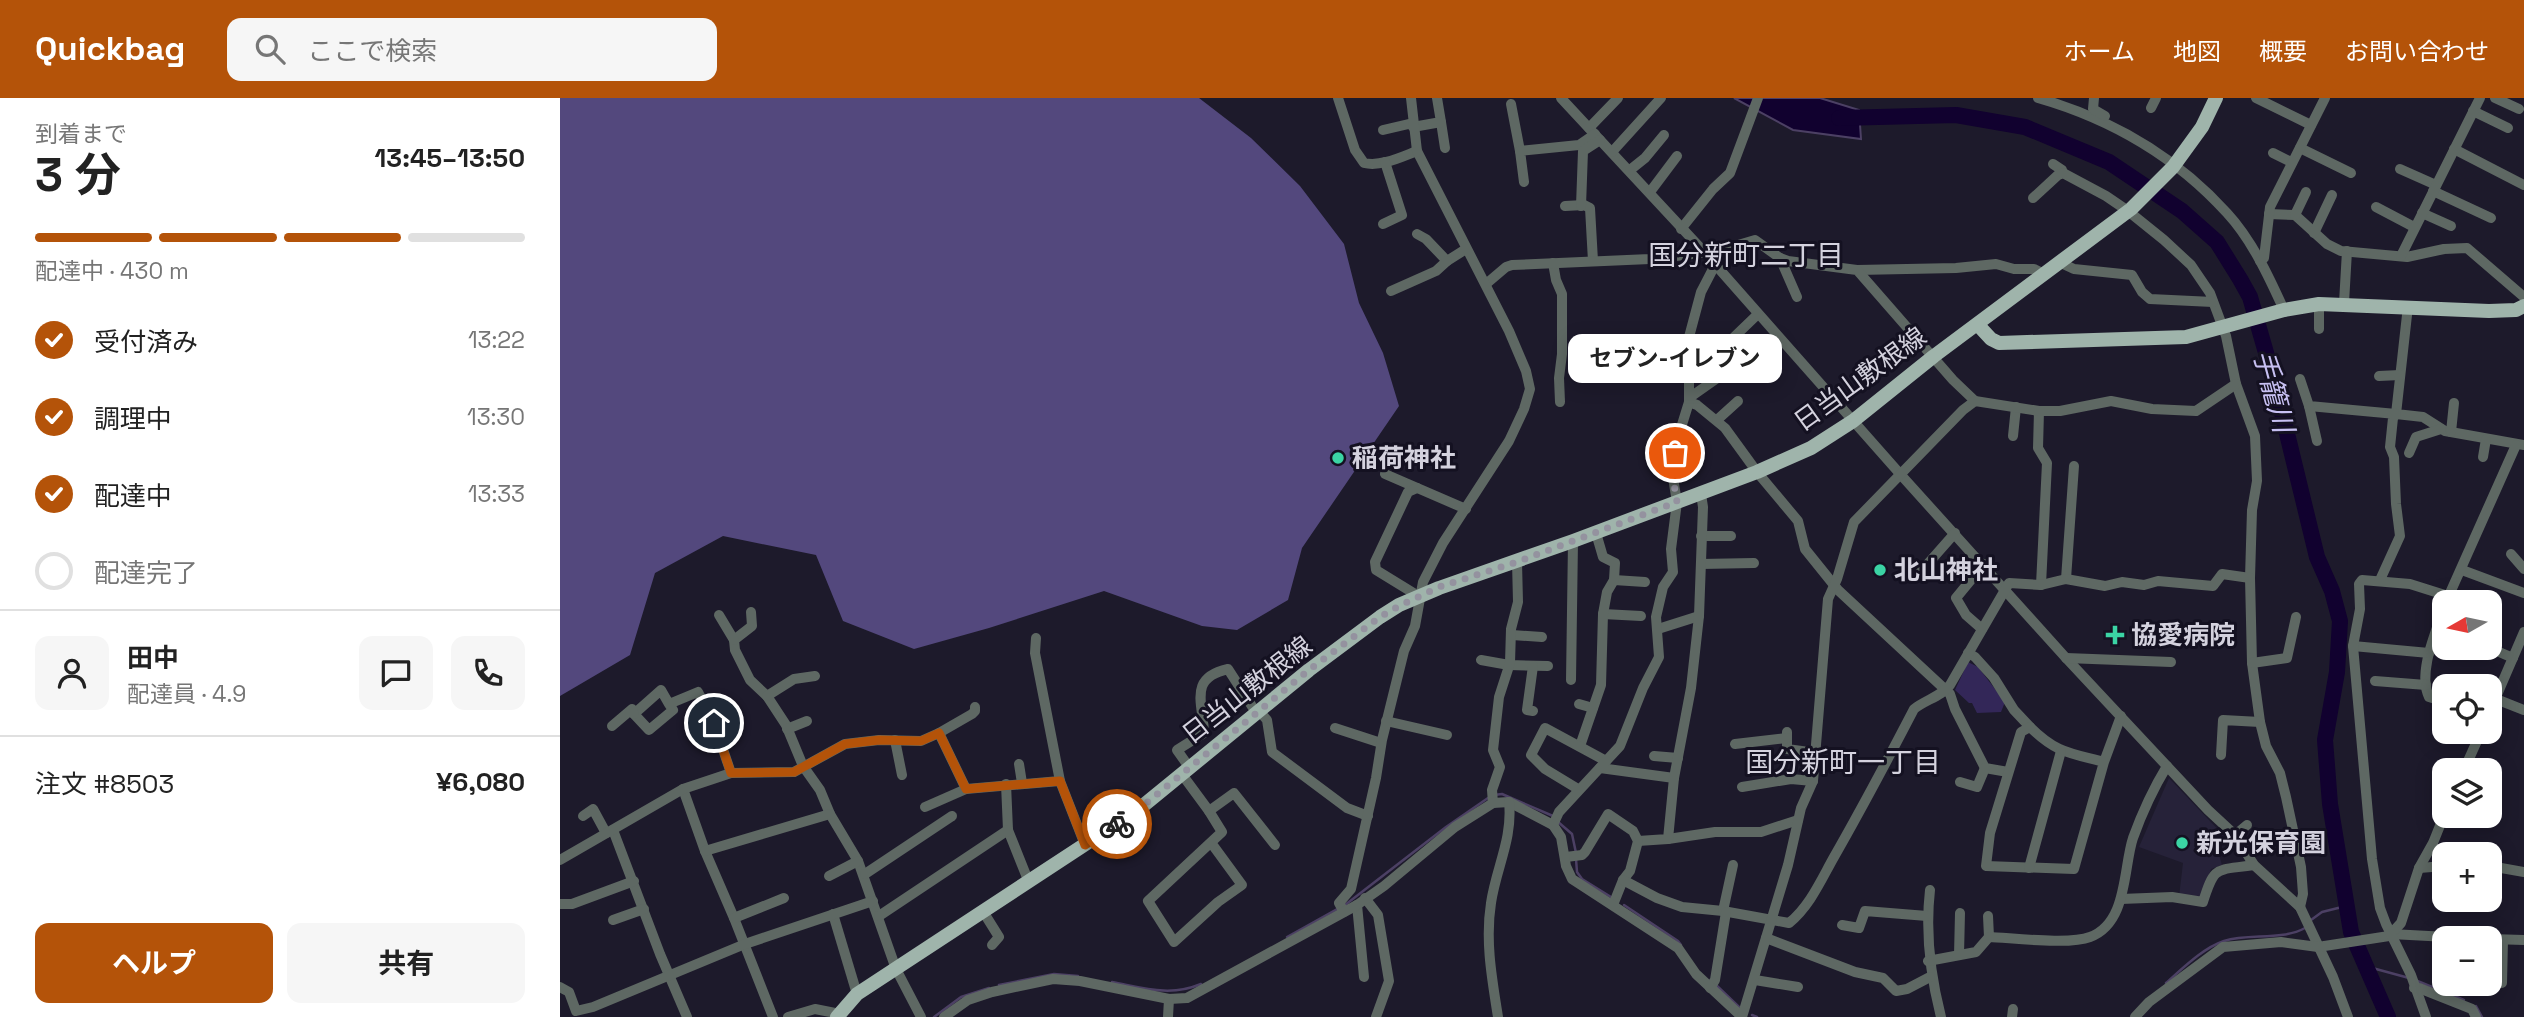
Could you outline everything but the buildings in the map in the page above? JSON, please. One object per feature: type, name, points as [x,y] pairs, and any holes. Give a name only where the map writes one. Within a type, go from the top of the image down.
[{"type":"main road","name":"日当山敷根線","points":[[838,1015],[858,994],[1139,809],[1309,670],[1380,617],[1439,587],[1517,562],[1757,472],[1811,448],[1853,421],[1934,356],[2129,210],[2174,165],[2202,127],[2216,98]]},
{"type":"main road","points":[[1978,325],[1991,339],[1999,343],[2171,338],[2200,334],[2283,310],[2319,304],[2489,311],[2516,310],[2524,306]]},
{"type":"street","points":[[1338,98],[1361,161],[1371,165],[1417,151]]},
{"type":"street","points":[[1342,908],[1351,889],[1386,721],[1404,651],[1415,626],[1428,569],[1509,441],[1530,389],[1526,371],[1486,284],[1417,151],[1411,98]]},
{"type":"street","points":[[1437,98],[1445,148]]},
{"type":"street","points":[[1561,98],[1650,192],[2066,658],[2208,810],[2235,835],[2253,865],[2301,907],[2333,976],[2348,1017]]},
{"type":"street","points":[[1581,205],[1583,151],[1618,98]]},
{"type":"street","points":[[1612,152],[1661,98]]},
{"type":"street","points":[[1681,229],[1713,189],[1730,173],[1758,98]]},
{"type":"street","points":[[2038,98],[2085,113],[2121,130],[2174,165],[2229,214],[2260,261],[2283,310]]},
{"type":"street","points":[[2094,98],[2093,109],[2121,125],[2121,130]]},
{"type":"street","points":[[2256,98],[2311,125]]},
{"type":"street","points":[[2260,261],[2264,258],[2269,214],[2291,162],[2325,98]]},
{"type":"street","points":[[2401,256],[2480,98]]},
{"type":"street","points":[[2495,98],[2519,109]]},
{"type":"street","points":[[1511,104],[1524,182]]},
{"type":"street","points":[[2473,111],[2508,128]]},
{"type":"street","points":[[1383,130],[1441,122]]},
{"type":"street","points":[[1520,151],[1579,145],[1595,134]]},
{"type":"street","points":[[1630,170],[1645,158],[1664,135]]},
{"type":"street","points":[[2300,148],[2351,173]]},
{"type":"street","points":[[2454,149],[2524,185]]},
{"type":"street","points":[[2273,153],[2291,162]]},
{"type":"street","points":[[1650,192],[1677,156]]},
{"type":"street","points":[[1383,224],[1402,215],[1385,162]]},
{"type":"street","points":[[2053,164],[2063,173],[2129,210],[2164,240],[2190,265],[2210,292],[2227,327],[2236,384],[2255,436],[2257,481],[2252,510],[2250,578],[2252,663],[2260,722],[2266,746],[2280,773],[2301,867],[2301,907]]},
{"type":"street","points":[[2400,169],[2491,218]]},
{"type":"street","points":[[2034,198],[2058,174],[2063,173]]},
{"type":"street","points":[[2295,215],[2306,192]]},
{"type":"street","points":[[2314,233],[2332,195]]},
{"type":"street","points":[[1565,206],[1581,205],[1590,208],[1593,261]]},
{"type":"street","points":[[2376,207],[2414,227]]},
{"type":"street","points":[[2422,213],[2451,226]]},
{"type":"street","points":[[2269,214],[2295,215],[2331,247],[2347,251],[2401,256],[2467,248],[2524,297]]},
{"type":"street","points":[[1417,234],[1426,239],[1447,261]]},
{"type":"street","points":[[1486,284],[1506,267],[1650,259],[1705,253],[1755,240],[1788,261],[1857,270],[1956,268],[1996,264],[2014,269],[2034,269],[2044,274]]},
{"type":"street","points":[[1391,291],[1436,271],[1466,249]]},
{"type":"street","points":[[2344,303],[2347,251]]},
{"type":"street","points":[[1780,258],[1797,297]]},
{"type":"street","points":[[2061,262],[2074,269],[2132,275],[2142,292],[2150,299],[2213,302]]},
{"type":"street","points":[[1553,263],[1562,294],[1560,402]]},
{"type":"street","points":[[1553,824],[1578,789],[1620,746],[1643,688],[1659,657],[1656,617],[1663,587],[1673,572],[1671,549],[1677,502],[1674,484],[1675,453],[1689,400],[1688,347],[1701,292],[1715,265]]},
{"type":"street","points":[[1857,270],[1953,380],[1975,401],[2039,411],[2060,411],[2118,401],[2152,409],[2196,411],[2236,384]]},
{"type":"street","points":[[2332,271],[2346,274]]},
{"type":"street","points":[[2319,304],[2319,329]]},
{"type":"street","points":[[2380,580],[2400,536],[2394,457],[2390,446],[2408,306]]},
{"type":"street","points":[[1689,400],[1716,379],[1707,363],[1758,314]]},
{"type":"street","points":[[2379,376],[2400,375]]},
{"type":"street","points":[[2300,379],[2317,441]]},
{"type":"street","points":[[1689,400],[1717,421],[1798,521],[1805,549],[1835,584],[1951,696],[1985,768],[1978,787],[1960,782]]},
{"type":"street","points":[[1717,421],[1738,401]]},
{"type":"street","points":[[1614,905],[1623,880],[1630,871],[1638,841],[1633,831],[1608,814],[1566,866],[1572,879],[1678,948],[1696,974],[1712,985],[1742,1017],[1755,980],[1798,820],[1813,781],[1828,599],[1854,522],[1963,410],[1975,401]]},
{"type":"street","points":[[2446,430],[2454,403]]},
{"type":"street","points":[[2309,406],[2423,417],[2446,430],[2520,445],[2452,590]]},
{"type":"street","points":[[2012,436],[2016,407]]},
{"type":"street","points":[[2039,411],[2038,448],[2047,463],[2041,585]]},
{"type":"street","points":[[2409,453],[2416,437],[2446,430]]},
{"type":"street","points":[[2483,457],[2486,439]]},
{"type":"street","points":[[2066,579],[2074,466]]},
{"type":"street","points":[[1385,474],[1466,509]]},
{"type":"street","points":[[1417,488],[1408,492],[1375,562],[1376,570],[1420,597]]},
{"type":"street","points":[[1668,839],[1674,778],[1691,688],[1699,616],[1703,507],[1701,494]]},
{"type":"street","points":[[1580,746],[1601,685],[1603,614],[1607,592],[1614,580],[1615,563],[1603,557],[1596,533]]},
{"type":"street","points":[[1917,576],[1955,533]]},
{"type":"street","points":[[1701,536],[1731,536]]},
{"type":"street","points":[[1571,680],[1573,541]]},
{"type":"street","points":[[2511,554],[2524,569]]},
{"type":"street","points":[[944,1017],[968,1000],[1054,979],[1080,981],[1169,999],[1187,998],[1342,908],[1361,902],[1384,886],[1493,797],[1500,767],[1493,750],[1499,697],[1509,665],[1511,635],[1518,602],[1517,562]]},
{"type":"street","points":[[1701,564],[1754,563]]},
{"type":"street","points":[[1982,629],[1966,615],[1956,599],[1957,594],[1984,564]]},
{"type":"street","points":[[2462,570],[2524,593]]},
{"type":"street","points":[[1623,880],[1657,898],[1682,907],[1789,923],[1799,915],[1812,897],[1914,709],[1925,699],[1946,690],[2009,583],[2041,585],[2066,579],[2105,586],[2122,582],[2144,585],[2158,581],[2213,586],[2220,574],[2250,578]]},
{"type":"street","points":[[2426,1017],[2380,908],[2372,859],[2353,646],[2360,609],[2359,584],[2367,579],[2410,584],[2432,594]]},
{"type":"street","points":[[1614,580],[1644,582]]},
{"type":"street","points":[[734,640],[751,626],[751,612]]},
{"type":"street","points":[[1603,614],[1641,616]]},
{"type":"street","points":[[719,615],[734,640],[734,650],[750,680],[767,696],[787,729],[803,766],[820,790],[830,814],[865,874],[896,969],[921,1017]]},
{"type":"street","points":[[1658,629],[1699,616]]},
{"type":"street","points":[[2252,663],[2287,658],[2296,617]]},
{"type":"street","points":[[2502,685],[2524,632]]},
{"type":"street","points":[[1511,635],[1542,637]]},
{"type":"street","points":[[1036,638],[1035,653],[1060,781],[1085,845]]},
{"type":"street","points":[[2432,644],[2426,685],[2429,697],[2432,698]]},
{"type":"street","points":[[2353,646],[2408,646],[2429,653]]},
{"type":"street","points":[[1968,653],[1994,678],[2014,710],[2046,743],[2062,751],[2104,762]]},
{"type":"street","points":[[2502,653],[2513,658]]},
{"type":"street","points":[[2066,658],[2171,662]]},
{"type":"street","points":[[1481,660],[1509,665],[1548,666]]},
{"type":"street","points":[[1533,666],[1527,709],[1533,711]]},
{"type":"street","points":[[1212,844],[1242,885],[1218,902],[1174,942],[1148,901],[1222,832],[1185,770],[1177,750],[1204,733],[1199,698],[1203,682],[1213,673],[1228,670],[1267,720],[1272,752],[1347,808],[1368,816]]},
{"type":"street","points":[[767,696],[794,679],[815,676]]},
{"type":"street","points":[[2375,681],[2426,685]]},
{"type":"street","points":[[612,726],[632,709],[634,714],[649,730],[673,710],[661,691],[634,714]]},
{"type":"street","points":[[669,705],[698,692],[714,723],[731,773]]},
{"type":"street","points":[[2502,701],[2524,710]]},
{"type":"street","points":[[1579,704],[1593,708]]},
{"type":"street","points":[[560,860],[683,789],[731,773],[794,772],[845,744],[921,741],[972,714],[975,707]]},
{"type":"street","points":[[2030,727],[2021,732],[2008,772],[1990,833],[1986,866],[2074,869],[2104,762],[2121,716]]},
{"type":"street","points":[[2221,755],[2223,720],[2260,722]]},
{"type":"street","points":[[787,729],[807,721]]},
{"type":"street","points":[[1386,721],[1447,735]]},
{"type":"street","points":[[1335,728],[1381,743]]},
{"type":"street","points":[[1578,789],[1545,769],[1531,755],[1545,728],[1580,746],[1603,765],[1674,778]]},
{"type":"street","points":[[939,733],[966,789]]},
{"type":"street","points":[[1735,744],[1787,735],[1787,749],[1816,753]]},
{"type":"street","points":[[895,740],[902,775]]},
{"type":"street","points":[[2029,868],[2062,751]]},
{"type":"street","points":[[1654,756],[1678,758]]},
{"type":"street","points":[[1019,764],[1022,783]]},
{"type":"street","points":[[1989,937],[2087,939],[2103,929],[2121,899],[2133,838],[2151,793],[2167,766]]},
{"type":"street","points":[[1985,768],[2008,772]]},
{"type":"street","points":[[1742,787],[1791,779],[1813,781]]},
{"type":"street","points":[[925,807],[966,789],[1060,781]]},
{"type":"street","points":[[1006,784],[1008,830],[1028,880]]},
{"type":"street","points":[[683,789],[705,851],[773,1017]]},
{"type":"street","points":[[1209,811],[1234,793],[1275,845]]},
{"type":"street","points":[[1493,797],[1553,824],[1573,856]]},
{"type":"street","points":[[1498,1017],[1490,961],[1489,922],[1494,889],[1511,822],[1509,803]]},
{"type":"street","points":[[583,816],[593,809],[609,832],[634,881],[687,1017]]},
{"type":"street","points":[[705,851],[830,814]]},
{"type":"street","points":[[865,874],[952,816]]},
{"type":"street","points":[[1638,841],[1658,841],[1715,832],[1761,832],[1798,820]]},
{"type":"street","points":[[2235,835],[2248,825]]},
{"type":"street","points":[[2390,935],[2401,923],[2418,868],[2439,828]]},
{"type":"street","points":[[879,916],[1008,830]]},
{"type":"street","points":[[829,876],[858,861]]},
{"type":"street","points":[[1712,985],[1733,865]]},
{"type":"street","points":[[2121,899],[2172,898],[2203,902],[2211,876],[2216,872],[2253,865]]},
{"type":"street","points":[[2418,868],[2432,867]]},
{"type":"street","points":[[2502,868],[2524,872]]},
{"type":"street","points":[[560,904],[572,904],[634,881]]},
{"type":"street","points":[[1930,890],[1927,916],[1928,961],[1941,1017]]},
{"type":"street","points":[[734,918],[784,898]]},
{"type":"street","points":[[560,986],[569,992],[576,1010],[593,1007],[745,944],[873,901]]},
{"type":"street","points":[[1361,902],[1358,957],[1364,977]]},
{"type":"street","points":[[1361,902],[1378,915],[1389,981],[1376,1017]]},
{"type":"street","points":[[613,920],[643,909]]},
{"type":"street","points":[[1842,925],[1859,928],[1865,911],[1927,916]]},
{"type":"street","points":[[984,913],[999,937],[992,945]]},
{"type":"street","points":[[1959,955],[1960,913]]},
{"type":"street","points":[[833,914],[858,994]]},
{"type":"street","points":[[1928,961],[1978,950],[1989,937],[1988,916]]},
{"type":"street","points":[[2135,1017],[2149,1002],[2222,947],[2281,942],[2318,947],[2390,935],[2432,937]]},
{"type":"street","points":[[1766,938],[1855,972],[1883,978],[1896,991],[1907,989],[1930,977]]},
{"type":"street","points":[[2502,983],[2504,940],[2524,940]]},
{"type":"street","points":[[1755,980],[1798,987]]},
{"type":"street","points":[[2413,982],[2419,988],[2472,1009],[2476,1017]]},
{"type":"street","points":[[1168,1017],[1169,999]]},
{"type":"street","points":[[2340,1017],[2343,1003]]},
{"type":"street","points":[[788,1017],[815,1009],[838,1015]]},
{"type":"shaded area","points":[[560,98],[1199,98],[1251,138],[1300,186],[1344,244],[1359,303],[1383,353],[1399,406],[1302,548],[1288,600],[1237,630],[1202,626],[1104,591],[914,649],[843,621],[816,555],[723,536],[655,573],[630,655],[560,696]]},
{"type":"shaded area","points":[[1734,98],[1820,98],[1859,110],[1861,139],[1793,130]]},
{"type":"shaded area","points":[[1968,662],[1978,667],[2005,702],[2001,712],[1977,713],[1972,703],[1955,690]]},
{"type":"shaded area","points":[[2169,778],[2227,839],[2216,844],[2222,865],[2211,869],[2202,898],[2179,897],[2183,863],[2139,847]]},
{"type":"waterway","name":"手籠川","points":[[1839,118],[1956,115],[2025,127],[2109,162],[2182,211],[2217,242],[2240,279],[2250,297],[2275,384],[2317,557],[2332,591],[2340,621],[2337,672],[2325,740],[2330,804],[2351,932],[2388,1017]]},
{"type":"waterway","points":[[1494,795],[1502,794],[1553,816]]},
{"type":"waterway","points":[[1345,905],[1488,798]]},
{"type":"waterway","points":[[1557,821],[1572,834],[1576,853]]},
{"type":"waterway","points":[[1576,859],[1577,872],[1582,879],[1611,897]]},
{"type":"waterway","points":[[1624,905],[1681,945]]},
{"type":"waterway","points":[[2311,920],[2322,912],[2346,906]]},
{"type":"waterway","points":[[1287,937],[1339,908]]},
{"type":"waterway","points":[[2166,983],[2201,953],[2216,944],[2244,937],[2276,936],[2305,928]]},
{"type":"waterway","points":[[2365,966],[2409,978]]},
{"type":"waterway","points":[[999,985],[1054,974],[1078,976]]},
{"type":"waterway","points":[[2415,980],[2464,1000]]},
{"type":"waterway","points":[[1112,982],[1168,991],[1201,984]]},
{"type":"waterway","points":[[1715,984],[1739,1007]]},
{"type":"waterway","points":[[934,1017],[961,997],[989,988]]},
{"type":"waterway","points":[[2476,1006],[2482,1017]]},
{"type":"waterway","points":[[1752,1015],[1757,1017]]},
{"type":"way so far","points":[[1117,824],[1260,712],[1309,670],[1399,606],[1439,587],[1517,562],[1677,502],[1673,472],[1675,453]]},
{"type":"place","name":"セブン-イレブン","points":[[1675,453]]},
{"type":"place","name":"稲荷神社","points":[[1338,458]]},
{"type":"place","name":"北山神社","points":[[1880,570]]},
{"type":"place","name":"協愛病院","points":[[2115,635]]},
{"type":"place","name":"新光保育園","points":[[2182,843]]},
{"type":"district","name":"国分新町二丁目","points":[[1746,255]]},
{"type":"district","name":"国分新町一丁目","points":[[1843,762]]},
{"type":"route","points":[[714,723],[731,773],[794,772],[845,744],[879,740],[921,741],[939,733],[966,789],[1060,781],[1085,845],[1117,824]]}]
